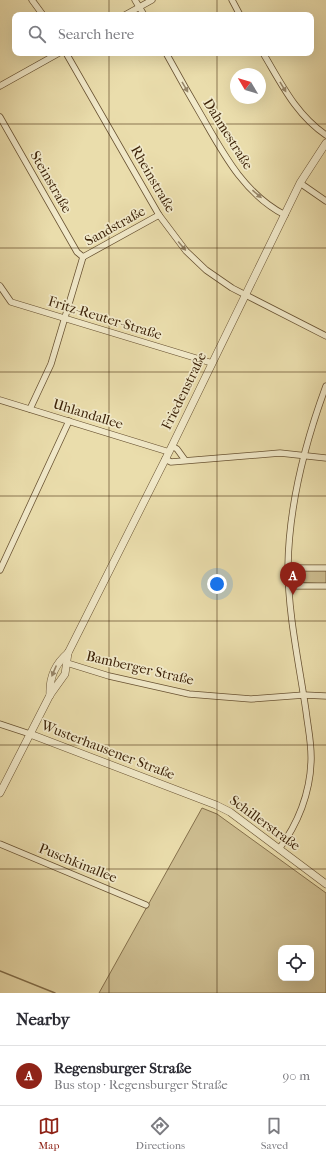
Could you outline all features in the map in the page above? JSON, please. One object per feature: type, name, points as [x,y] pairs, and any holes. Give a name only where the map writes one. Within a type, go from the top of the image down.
[{"type":"street","points":[[32,0],[41,12]]},
{"type":"street","points":[[135,0],[142,12]]},
{"type":"street","points":[[131,12],[152,0]]},
{"type":"street","points":[[232,0],[238,12]]},
{"type":"street","points":[[0,86],[53,56]]},
{"type":"street","name":"Rheinstraße","points":[[68,56],[159,215],[178,242],[196,261],[217,278],[245,296],[326,336]]},
{"type":"street","name":"Dahmestraße","points":[[168,56],[228,163],[255,193],[285,215]]},
{"type":"street","points":[[265,56],[296,108],[310,123],[326,135]]},
{"type":"street","name":"Steinstraße","points":[[0,117],[77,252],[83,257]]},
{"type":"street","name":"Friedenstraße","points":[[50,695],[53,672],[58,662],[68,653],[165,460],[300,183],[326,143]]},
{"type":"street","points":[[300,183],[326,200]]},
{"type":"street","name":"Sandstraße","points":[[83,257],[159,215]]},
{"type":"street","points":[[30,409],[51,364],[83,257]]},
{"type":"street","name":"Fritz-Reuter-Straße","points":[[0,286],[11,302],[212,364]]},
{"type":"street","points":[[279,849],[299,815],[310,771],[311,749],[289,586],[288,568],[294,504],[305,455],[326,386]]},
{"type":"street","name":"Uhlandallee","points":[[0,400],[170,449]]},
{"type":"street","points":[[0,570],[69,421]]},
{"type":"street","points":[[170,449],[177,448],[186,460]]},
{"type":"street","points":[[165,460],[171,462],[280,453],[326,458]]},
{"type":"street","points":[[288,568],[326,568]]},
{"type":"street","points":[[289,586],[326,586]]},
{"type":"street","name":"Friedenstraße","points":[[0,793],[50,695],[62,680],[68,663],[68,653]]},
{"type":"street","name":"Bamberger Straße","points":[[68,663],[110,676],[189,694],[250,699],[304,695],[326,696]]},
{"type":"street","name":"Wusterhausener Straße","points":[[0,724],[206,801]]},
{"type":"street","name":"Schillerstraße","points":[[206,801],[230,812],[326,884]]},
{"type":"street","name":"Puschkinallee","points":[[0,844],[146,905]]},
{"type":"shaded area","points":[[291,570],[326,570],[326,584],[292,582]]},
{"type":"shaded area","points":[[202,808],[217,814],[326,893],[326,993],[99,993]]},
{"type":"waterway","points":[[0,971],[55,993]]},
{"type":"place","name":"Regensburger Straße","points":[[293,595]]}]
